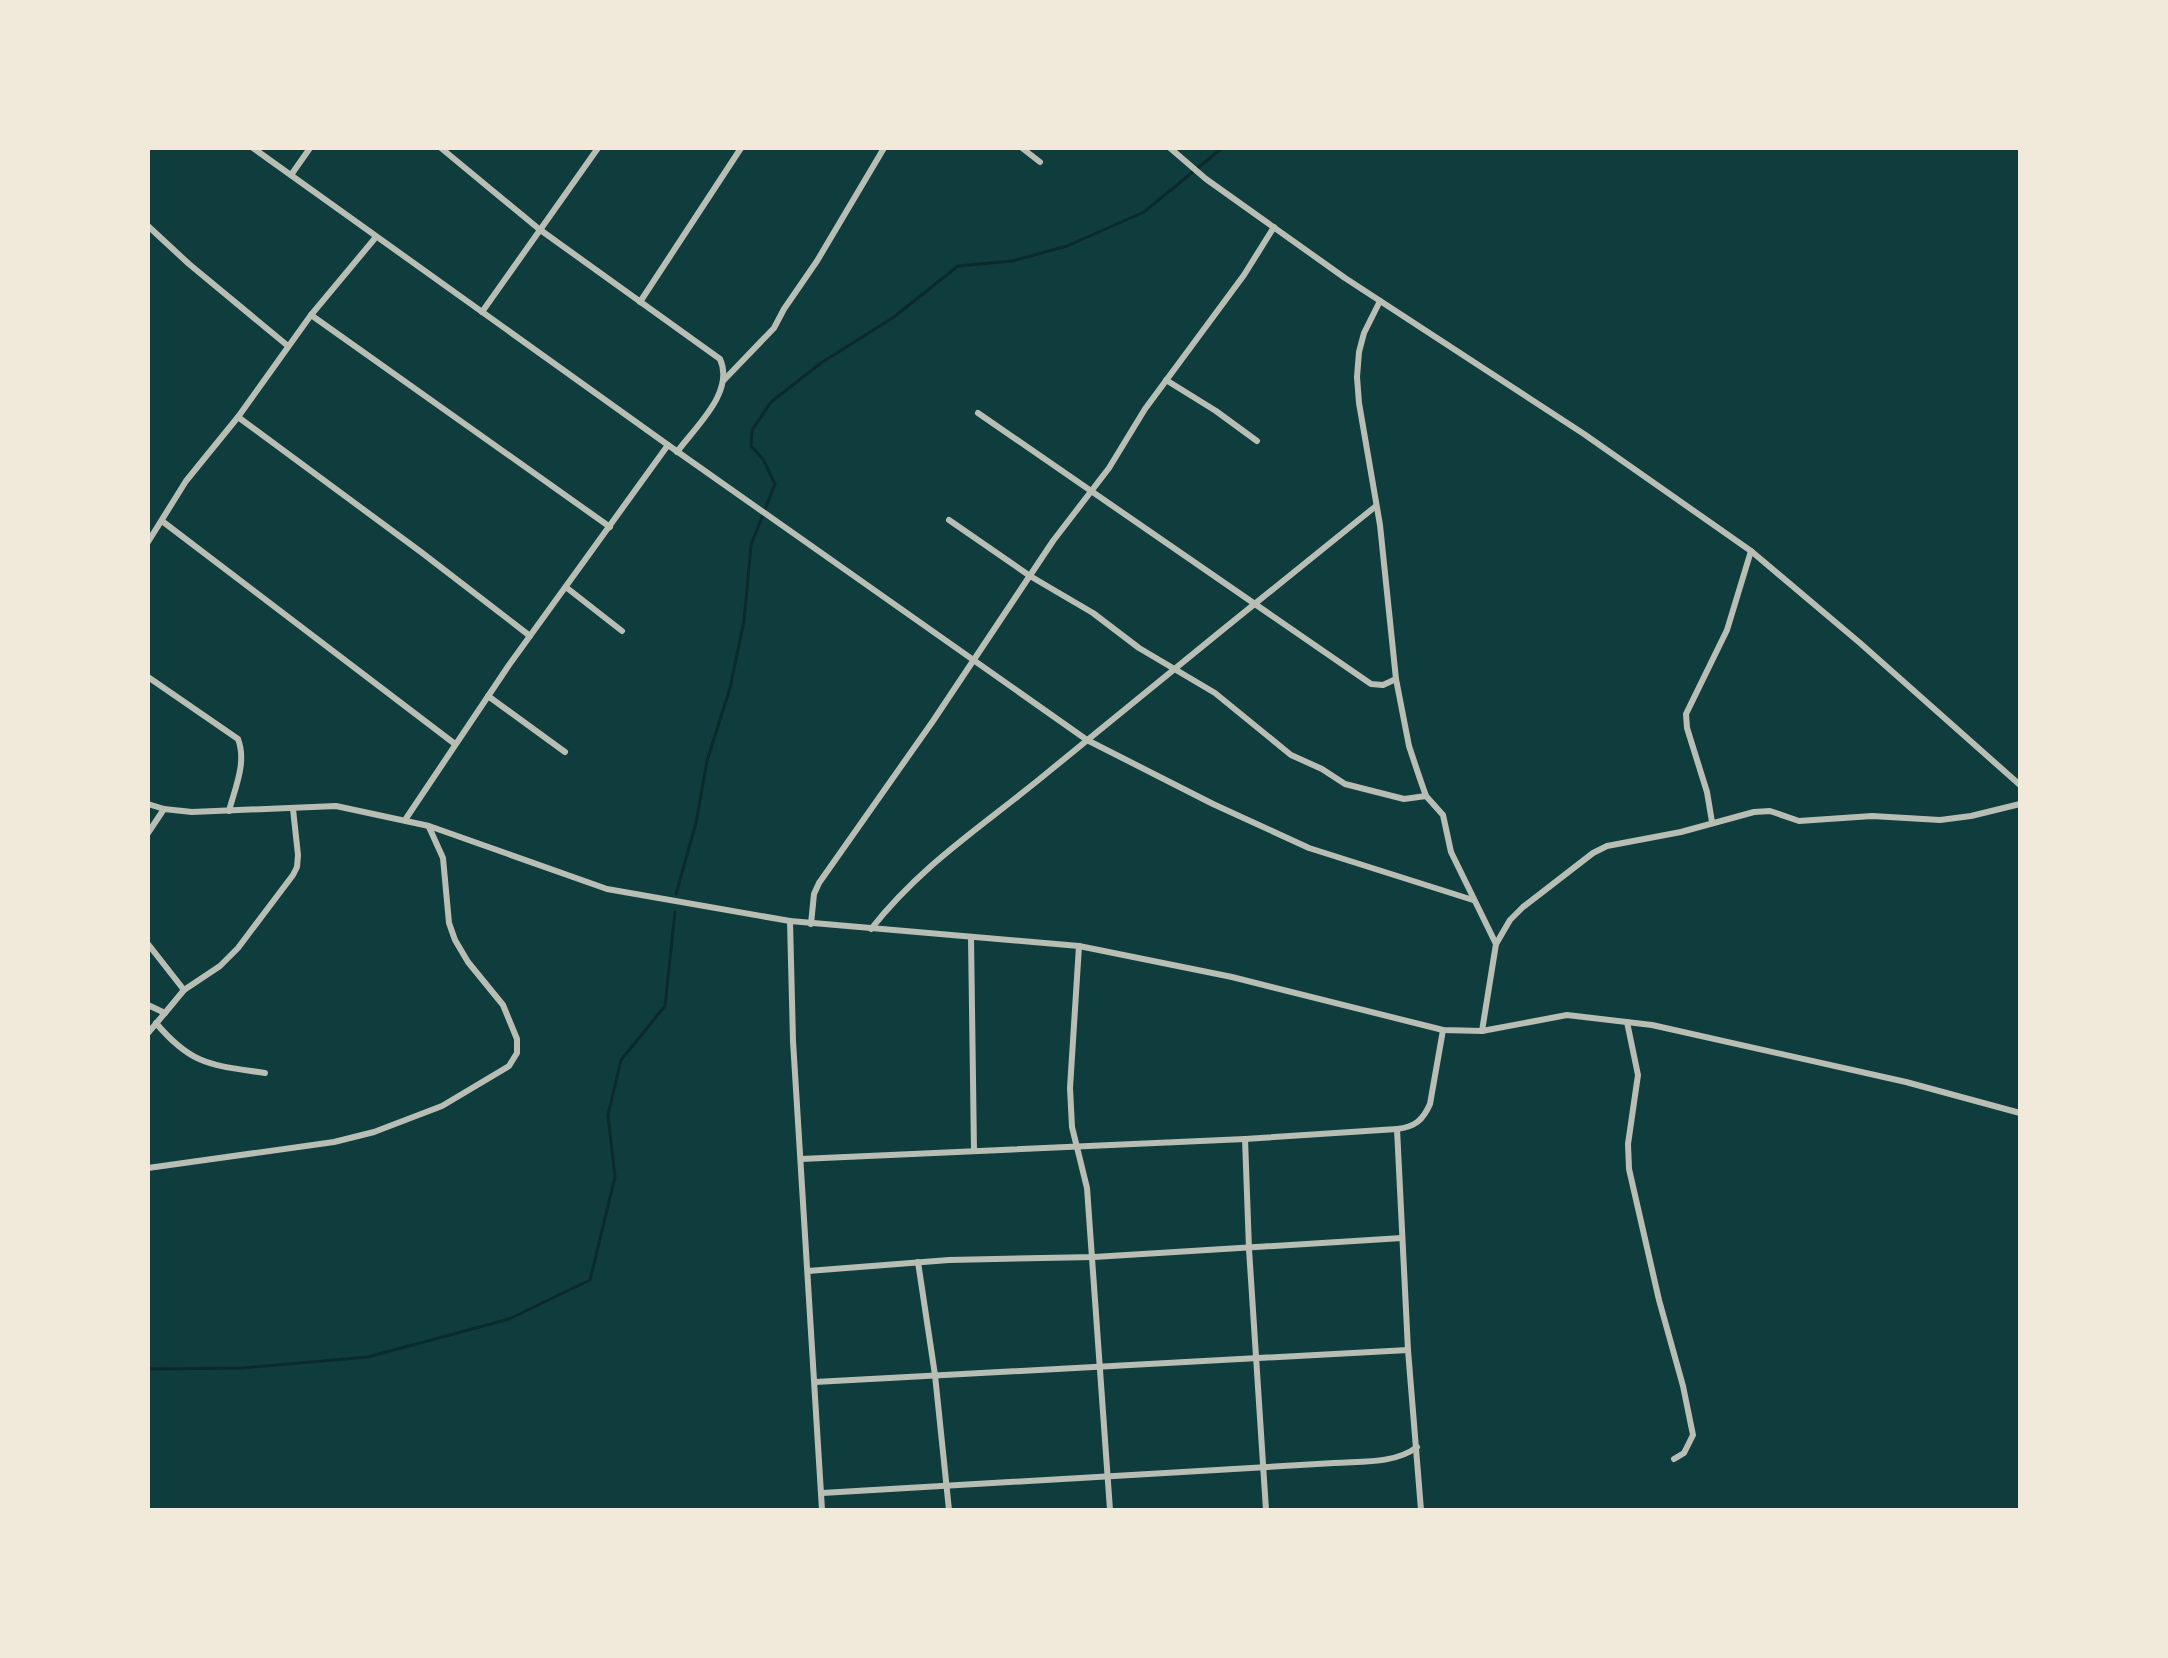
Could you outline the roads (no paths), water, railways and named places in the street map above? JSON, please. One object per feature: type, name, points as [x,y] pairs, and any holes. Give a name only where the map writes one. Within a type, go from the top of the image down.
[{"type":"street","points":[[253,148],[677,452],[1087,740],[1309,848],[1473,900]]},
{"type":"street","points":[[291,175],[310,148]]},
{"type":"street","points":[[441,148],[539,229],[716,355],[722,363],[724,380],[721,391],[677,452]]},
{"type":"street","points":[[482,312],[598,148]]},
{"type":"street","points":[[640,302],[741,148]]},
{"type":"street","points":[[724,380],[774,328],[884,148]]},
{"type":"street","points":[[1022,148],[1040,162]]},
{"type":"street","points":[[1170,148],[1206,179],[1380,301],[1584,434],[1751,551],[2020,785]]},
{"type":"street","points":[[148,226],[288,346]]},
{"type":"street","points":[[811,924],[814,894],[819,883],[1274,227]]},
{"type":"street","points":[[148,542],[186,481],[238,417],[311,315],[376,237]]},
{"type":"street","points":[[1380,301],[1364,333],[1357,377],[1396,679],[1409,746],[1426,796],[1443,815],[1451,852],[1496,944]]},
{"type":"street","points":[[311,315],[610,527]]},
{"type":"street","points":[[1166,380],[1257,441]]},
{"type":"street","points":[[978,413],[1371,684],[1383,685],[1396,679]]},
{"type":"street","points":[[238,417],[530,636]]},
{"type":"street","points":[[405,820],[530,636],[668,445]]},
{"type":"street","points":[[871,929],[896,897],[940,856],[1376,506]]},
{"type":"street","points":[[949,520],[1030,576],[1093,613],[1139,648],[1215,693],[1291,755],[1345,784],[1404,799],[1426,796]]},
{"type":"street","points":[[162,521],[455,744]]},
{"type":"street","points":[[1712,822],[1686,714],[1727,630],[1751,551]]},
{"type":"street","points":[[567,588],[622,631]]},
{"type":"street","points":[[148,677],[238,739],[242,761],[229,811]]},
{"type":"street","points":[[488,696],[565,752]]},
{"type":"street","points":[[148,804],[164,809],[229,811],[336,806],[429,826],[607,889],[811,924],[1079,946],[1232,977],[1443,1030],[1482,1031],[1567,1015],[1652,1025],[1906,1082],[2020,1113]]},
{"type":"street","points":[[1482,1031],[1496,944],[1517,912],[1593,853],[1607,846],[1681,832],[1754,812],[1770,811],[1799,821],[1872,816],[1940,820],[2020,804]]},
{"type":"street","points":[[148,833],[164,809]]},
{"type":"street","points":[[148,1033],[184,990],[220,966],[238,948],[293,875],[298,855],[293,809]]},
{"type":"street","points":[[148,1168],[334,1142],[374,1132],[442,1106],[509,1066],[517,1053],[517,1039],[503,1005],[468,962],[455,940],[449,923],[443,858],[429,826]]},
{"type":"street","points":[[790,921],[793,1041],[822,1510]]},
{"type":"street","points":[[971,937],[974,1151]]},
{"type":"street","points":[[148,944],[184,990]]},
{"type":"street","points":[[1079,946],[1070,1088],[1072,1127],[1087,1188],[1094,1257],[1110,1510]]},
{"type":"street","points":[[148,1005],[165,1013]]},
{"type":"street","points":[[1627,1022],[1638,1075],[1628,1144],[1629,1169],[1693,1435],[1684,1453],[1674,1459]]},
{"type":"street","points":[[156,1023],[178,1048],[192,1057],[217,1066],[265,1073]]},
{"type":"street","points":[[801,1159],[1397,1129],[1417,1124],[1425,1115],[1430,1104],[1443,1030]]},
{"type":"street","points":[[1397,1129],[1408,1350],[1421,1510]]},
{"type":"street","points":[[1245,1139],[1266,1510]]},
{"type":"street","points":[[808,1271],[918,1262],[1094,1257],[1402,1238]]},
{"type":"street","points":[[918,1262],[935,1375],[949,1510]]},
{"type":"street","points":[[815,1382],[1408,1350]]},
{"type":"street","points":[[822,1493],[1395,1458],[1407,1455],[1417,1447]]},
{"type":"waterway","points":[[676,894],[696,823],[707,761],[730,688],[744,621],[751,545],[775,484],[763,459],[751,446],[752,430],[771,402],[821,363],[894,317],[958,266],[1012,261],[1067,246],[1144,212],[1222,148]]},
{"type":"waterway","points":[[148,1369],[242,1368],[368,1357],[509,1319],[590,1280],[615,1177],[608,1115],[621,1060],[665,1006],[675,912]]}]
